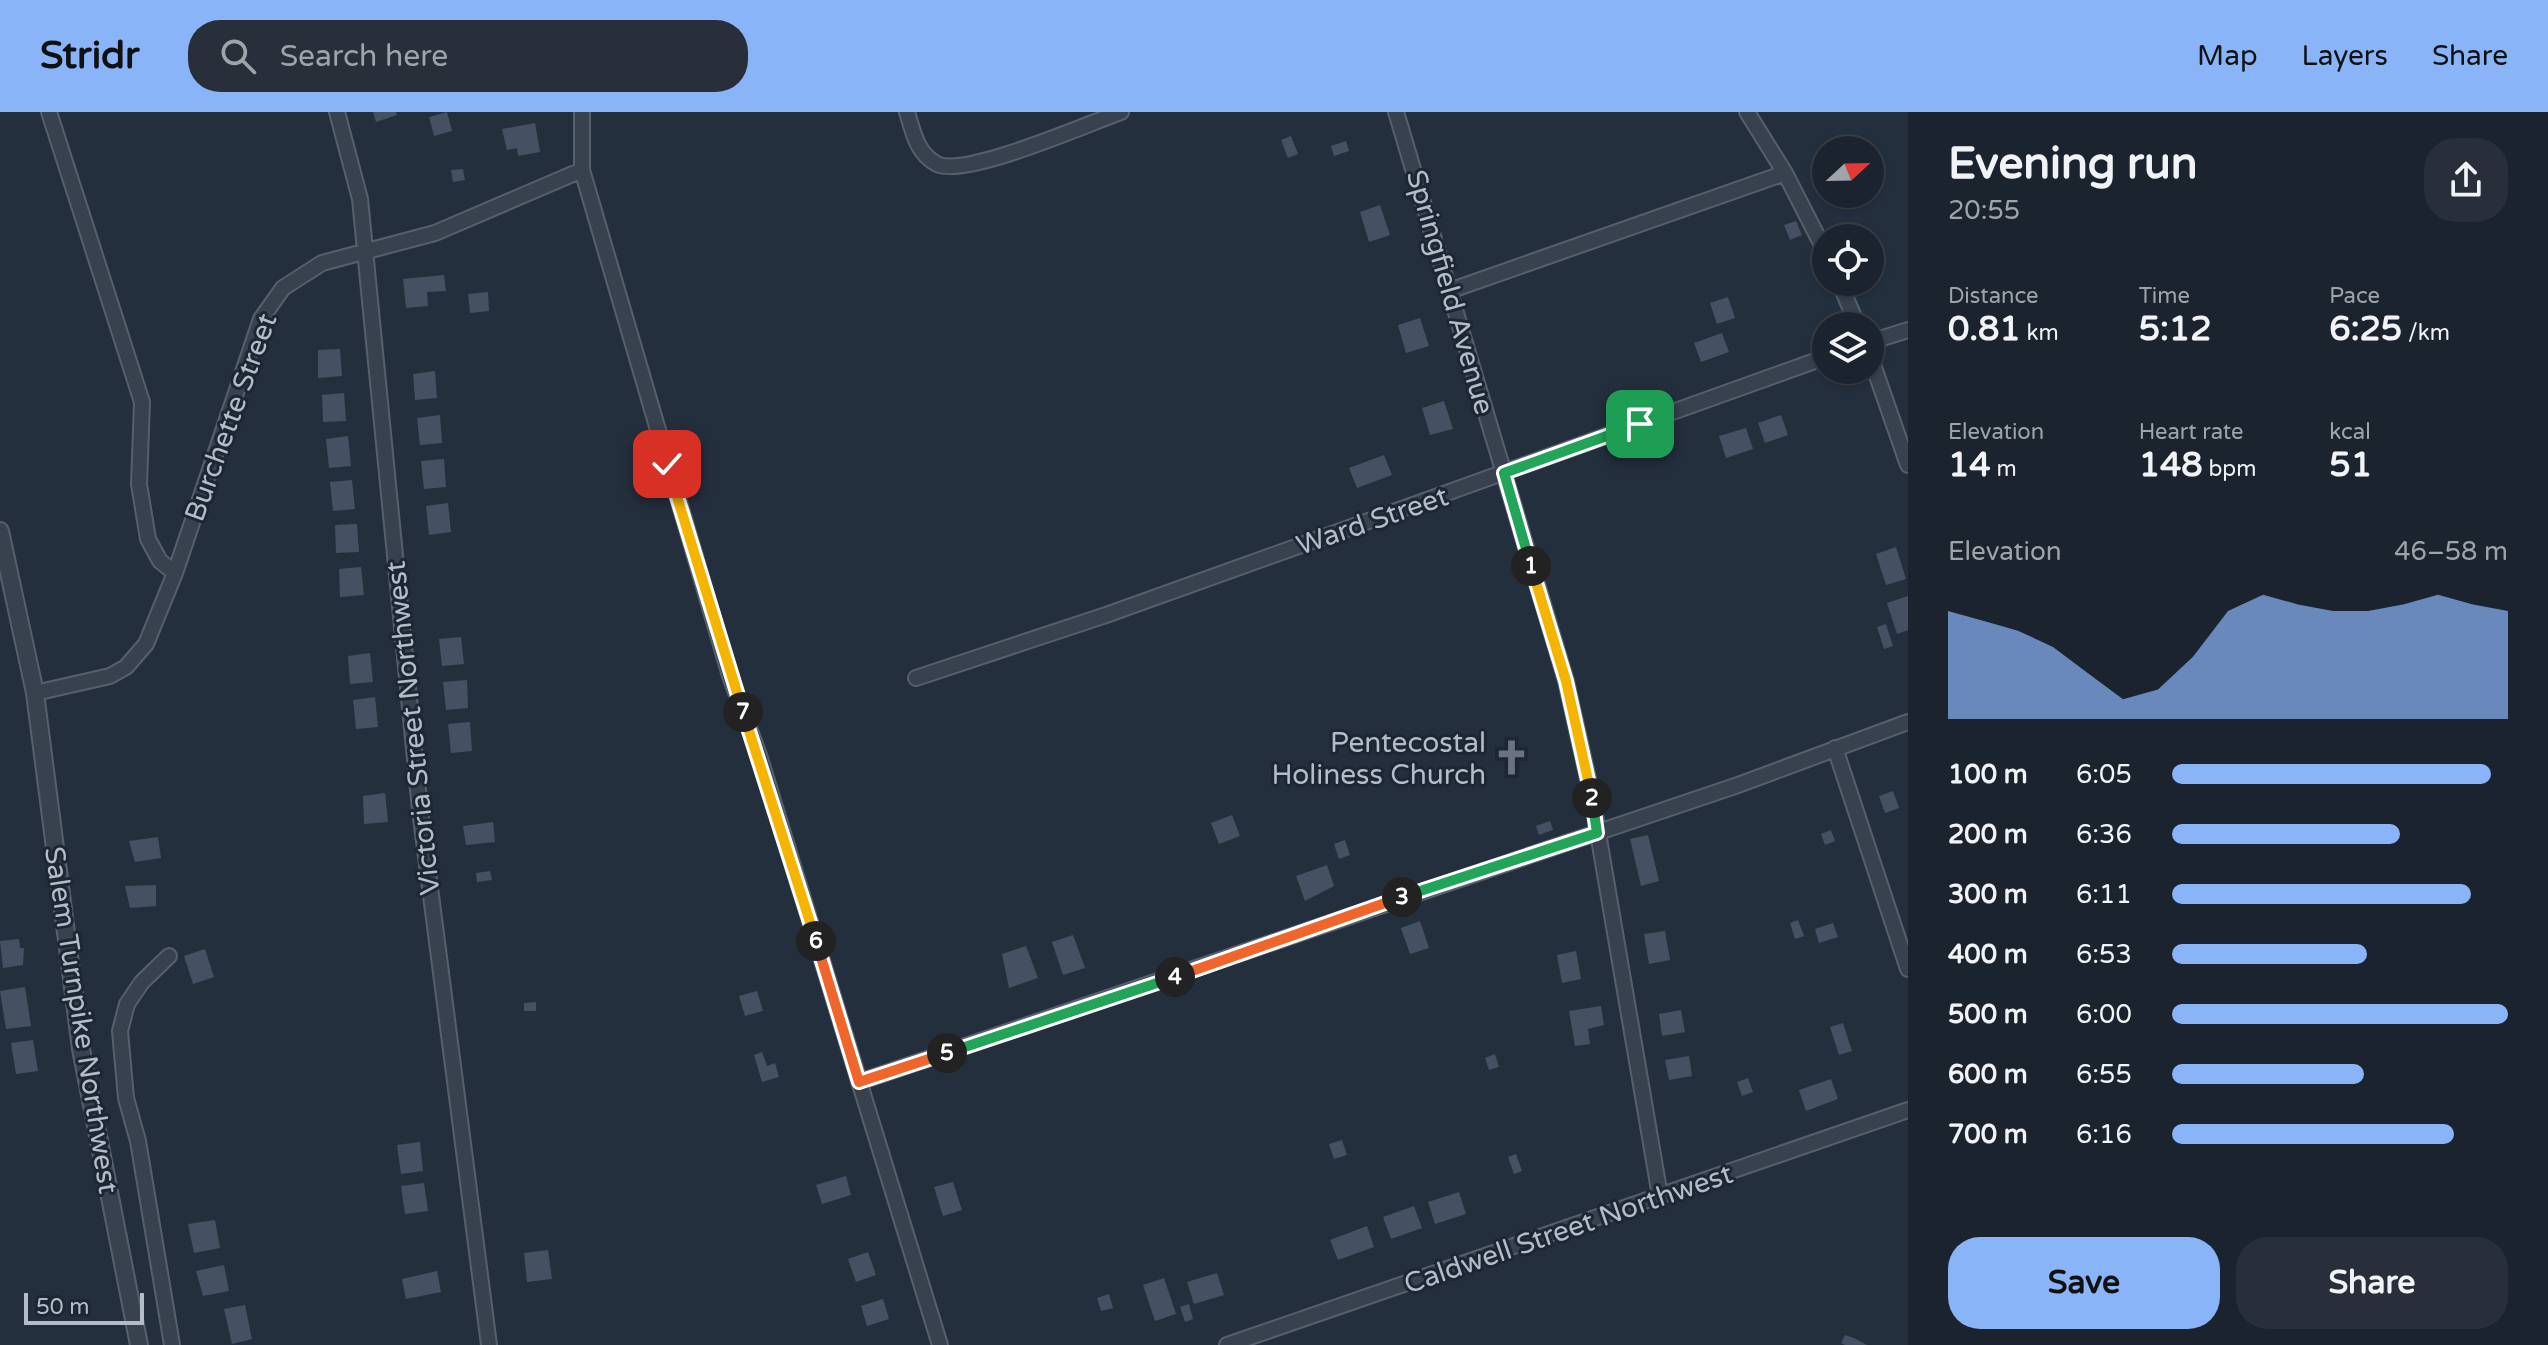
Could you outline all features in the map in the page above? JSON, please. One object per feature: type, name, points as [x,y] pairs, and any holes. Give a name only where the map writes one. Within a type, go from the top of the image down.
[{"type":"street","points":[[49,112],[142,402],[139,484],[148,539],[160,561],[175,573]]},
{"type":"street","name":"Victoria Street Northwest","points":[[337,112],[357,185],[366,254],[375,374],[420,810],[489,1345]]},
{"type":"street","points":[[582,112],[582,170],[730,676],[759,755],[940,1345]]},
{"type":"street","points":[[907,112],[915,139],[926,155],[949,168],[979,163],[1121,112]]},
{"type":"street","name":"Springfield Avenue","points":[[1396,112],[1566,681],[1597,833],[1660,1196]]},
{"type":"street","points":[[1747,112],[1785,173],[1812,226]]},
{"type":"street","name":"Burchette Street","points":[[35,693],[87,684],[126,667],[146,644],[175,573],[261,319],[271,303],[293,281],[322,263],[366,254],[435,233],[582,170]]},
{"type":"street","points":[[1449,291],[1785,173]]},
{"type":"street","points":[[1884,338],[1908,330]]},
{"type":"street","name":"Ward Street","points":[[916,678],[1106,615],[1812,362]]},
{"type":"street","points":[[1880,384],[1908,465]]},
{"type":"street","name":"Salem Turnpike Northwest","points":[[0,531],[35,693],[73,1001],[139,1345]]},
{"type":"street","points":[[859,1082],[1597,833],[1908,722]]},
{"type":"street","points":[[1835,748],[1908,969]]},
{"type":"street","points":[[169,956],[142,982],[127,1004],[120,1031],[126,1098],[140,1155],[172,1345]]},
{"type":"street","name":"Caldwell Street Northwest","points":[[1227,1345],[1908,1110]]},
{"type":"building","points":[[373,112],[396,112],[397,115],[376,122]]},
{"type":"building","points":[[447,112],[452,131],[434,136],[429,117]]},
{"type":"building","points":[[535,123],[540,152],[518,156],[517,148],[507,150],[502,129]]},
{"type":"building","points":[[1291,136],[1298,154],[1288,158],[1281,140]]},
{"type":"building","points":[[1346,141],[1349,151],[1334,156],[1331,146]]},
{"type":"building","points":[[463,169],[465,180],[453,182],[451,170]]},
{"type":"building","points":[[1380,205],[1390,235],[1369,242],[1360,212]]},
{"type":"building","points":[[1796,221],[1802,235],[1790,240],[1784,225]]},
{"type":"building","points":[[444,275],[446,291],[427,292],[428,306],[406,308],[403,279]]},
{"type":"building","points":[[488,292],[489,311],[470,313],[468,294]]},
{"type":"building","points":[[1728,297],[1735,318],[1717,324],[1710,303]]},
{"type":"building","points":[[1420,318],[1429,346],[1406,353],[1398,325]]},
{"type":"building","points":[[1722,333],[1729,352],[1701,362],[1694,343]]},
{"type":"building","points":[[340,349],[342,376],[318,378],[318,350]]},
{"type":"building","points":[[435,371],[437,398],[415,400],[413,374]]},
{"type":"building","points":[[344,393],[346,421],[323,422],[322,395]]},
{"type":"building","points":[[1444,401],[1453,429],[1430,435],[1422,408]]},
{"type":"building","points":[[440,415],[442,443],[420,445],[417,418]]},
{"type":"building","points":[[1781,415],[1788,435],[1765,443],[1758,423]]},
{"type":"building","points":[[1746,428],[1753,449],[1726,458],[1719,436]]},
{"type":"building","points":[[348,436],[351,466],[329,468],[326,439]]},
{"type":"building","points":[[1384,455],[1392,475],[1357,488],[1349,468]]},
{"type":"building","points":[[444,459],[446,487],[424,489],[421,461]]},
{"type":"building","points":[[352,480],[355,509],[333,511],[330,482]]},
{"type":"building","points":[[448,503],[451,532],[429,535],[426,506]]},
{"type":"building","points":[[357,524],[359,552],[336,553],[335,525]]},
{"type":"building","points":[[1896,547],[1906,579],[1886,585],[1876,554]]},
{"type":"building","points":[[361,567],[364,595],[340,597],[339,569]]},
{"type":"building","points":[[1908,596],[1908,630],[1897,634],[1887,603]]},
{"type":"building","points":[[1886,624],[1893,646],[1884,649],[1877,627]]},
{"type":"building","points":[[461,637],[464,664],[442,666],[439,639]]},
{"type":"building","points":[[370,653],[373,682],[350,684],[348,656]]},
{"type":"building","points":[[467,680],[468,708],[446,710],[443,682]]},
{"type":"building","points":[[375,697],[378,727],[356,729],[353,700]]},
{"type":"building","points":[[470,722],[472,751],[451,753],[448,724]]},
{"type":"building","points":[[1893,791],[1899,808],[1885,813],[1879,796]]},
{"type":"building","points":[[385,793],[388,822],[364,824],[363,796]]},
{"type":"building","points":[[1232,815],[1240,836],[1219,844],[1211,823]]},
{"type":"building","points":[[1550,821],[1553,830],[1539,835],[1536,826]]},
{"type":"building","points":[[493,822],[495,842],[466,845],[463,826]]},
{"type":"building","points":[[1831,830],[1835,841],[1825,845],[1821,834]]},
{"type":"building","points":[[1648,835],[1659,881],[1641,886],[1630,839]]},
{"type":"building","points":[[158,837],[161,858],[135,862],[129,841]]},
{"type":"building","points":[[1345,840],[1350,855],[1339,859],[1334,844]]},
{"type":"building","points":[[1327,865],[1334,886],[1305,901],[1296,876]]},
{"type":"building","points":[[490,871],[492,880],[477,882],[476,873]]},
{"type":"building","points":[[156,885],[156,906],[130,908],[125,886]]},
{"type":"building","points":[[1798,920],[1804,936],[1795,939],[1790,923]]},
{"type":"building","points":[[1420,921],[1429,948],[1410,954],[1401,928]]},
{"type":"building","points":[[1833,923],[1838,937],[1819,943],[1815,929]]},
{"type":"building","points":[[1665,931],[1670,960],[1649,964],[1644,934]]},
{"type":"building","points":[[1073,935],[1085,968],[1063,975],[1052,942]]},
{"type":"building","points":[[19,939],[20,948],[24,948],[23,965],[3,968],[0,941]]},
{"type":"building","points":[[1026,946],[1038,978],[1009,988],[1002,954]]},
{"type":"building","points":[[205,949],[214,977],[193,984],[184,956]]},
{"type":"building","points":[[1576,951],[1581,979],[1562,983],[1557,955]]},
{"type":"building","points":[[25,987],[31,1026],[6,1029],[0,991]]},
{"type":"building","points":[[757,991],[763,1011],[745,1016],[739,996]]},
{"type":"building","points":[[536,1002],[536,1011],[524,1011],[524,1003]]},
{"type":"building","points":[[1601,1006],[1604,1025],[1588,1029],[1590,1044],[1575,1046],[1569,1011]]},
{"type":"building","points":[[1681,1010],[1685,1032],[1662,1036],[1659,1014]]},
{"type":"building","points":[[1843,1023],[1852,1051],[1839,1055],[1830,1027]]},
{"type":"building","points":[[33,1040],[38,1071],[16,1074],[11,1043]]},
{"type":"building","points":[[762,1052],[767,1066],[775,1063],[779,1077],[762,1082],[754,1055]]},
{"type":"building","points":[[1495,1054],[1499,1067],[1489,1070],[1485,1058]]},
{"type":"building","points":[[1689,1056],[1692,1076],[1669,1080],[1665,1060]]},
{"type":"building","points":[[1748,1078],[1753,1092],[1742,1096],[1737,1082]]},
{"type":"building","points":[[1831,1079],[1838,1099],[1806,1111],[1799,1090]]},
{"type":"building","points":[[1342,1140],[1347,1155],[1334,1159],[1329,1144]]},
{"type":"building","points":[[420,1142],[423,1171],[401,1174],[397,1145]]},
{"type":"building","points":[[1516,1154],[1522,1171],[1514,1174],[1508,1157]]},
{"type":"building","points":[[846,1176],[851,1195],[822,1204],[816,1185]]},
{"type":"building","points":[[953,1182],[962,1210],[943,1216],[934,1187]]},
{"type":"building","points":[[424,1183],[428,1211],[405,1214],[401,1186]]},
{"type":"building","points":[[1459,1192],[1466,1214],[1435,1224],[1428,1202]]},
{"type":"building","points":[[1414,1206],[1422,1228],[1391,1239],[1383,1217]]},
{"type":"building","points":[[215,1220],[220,1248],[194,1253],[188,1224]]},
{"type":"building","points":[[1367,1226],[1374,1247],[1338,1260],[1330,1240]]},
{"type":"building","points":[[548,1250],[552,1279],[527,1282],[524,1253]]},
{"type":"building","points":[[868,1252],[876,1275],[856,1282],[848,1259]]},
{"type":"building","points":[[224,1265],[229,1291],[203,1296],[196,1271]]},
{"type":"building","points":[[437,1271],[441,1292],[406,1299],[402,1279]]},
{"type":"building","points":[[1217,1273],[1224,1295],[1194,1304],[1187,1282]]},
{"type":"building","points":[[1164,1278],[1176,1314],[1155,1321],[1143,1285]]},
{"type":"building","points":[[1109,1294],[1113,1308],[1101,1311],[1097,1298]]},
{"type":"building","points":[[883,1299],[889,1319],[867,1326],[861,1306]]},
{"type":"building","points":[[1189,1304],[1193,1319],[1185,1322],[1180,1307]]},
{"type":"building","points":[[245,1305],[252,1339],[232,1344],[224,1309]]},
{"type":"building","points":[[1845,1335],[1867,1345],[1845,1345],[1841,1343]]},
{"type":"place","name":"Pentecostal Holiness Church","points":[[1512,758]]},
{"type":"route","points":[[667,464],[730,676],[759,755],[859,1082],[1597,833],[1566,681],[1504,473],[1640,424]]}]
